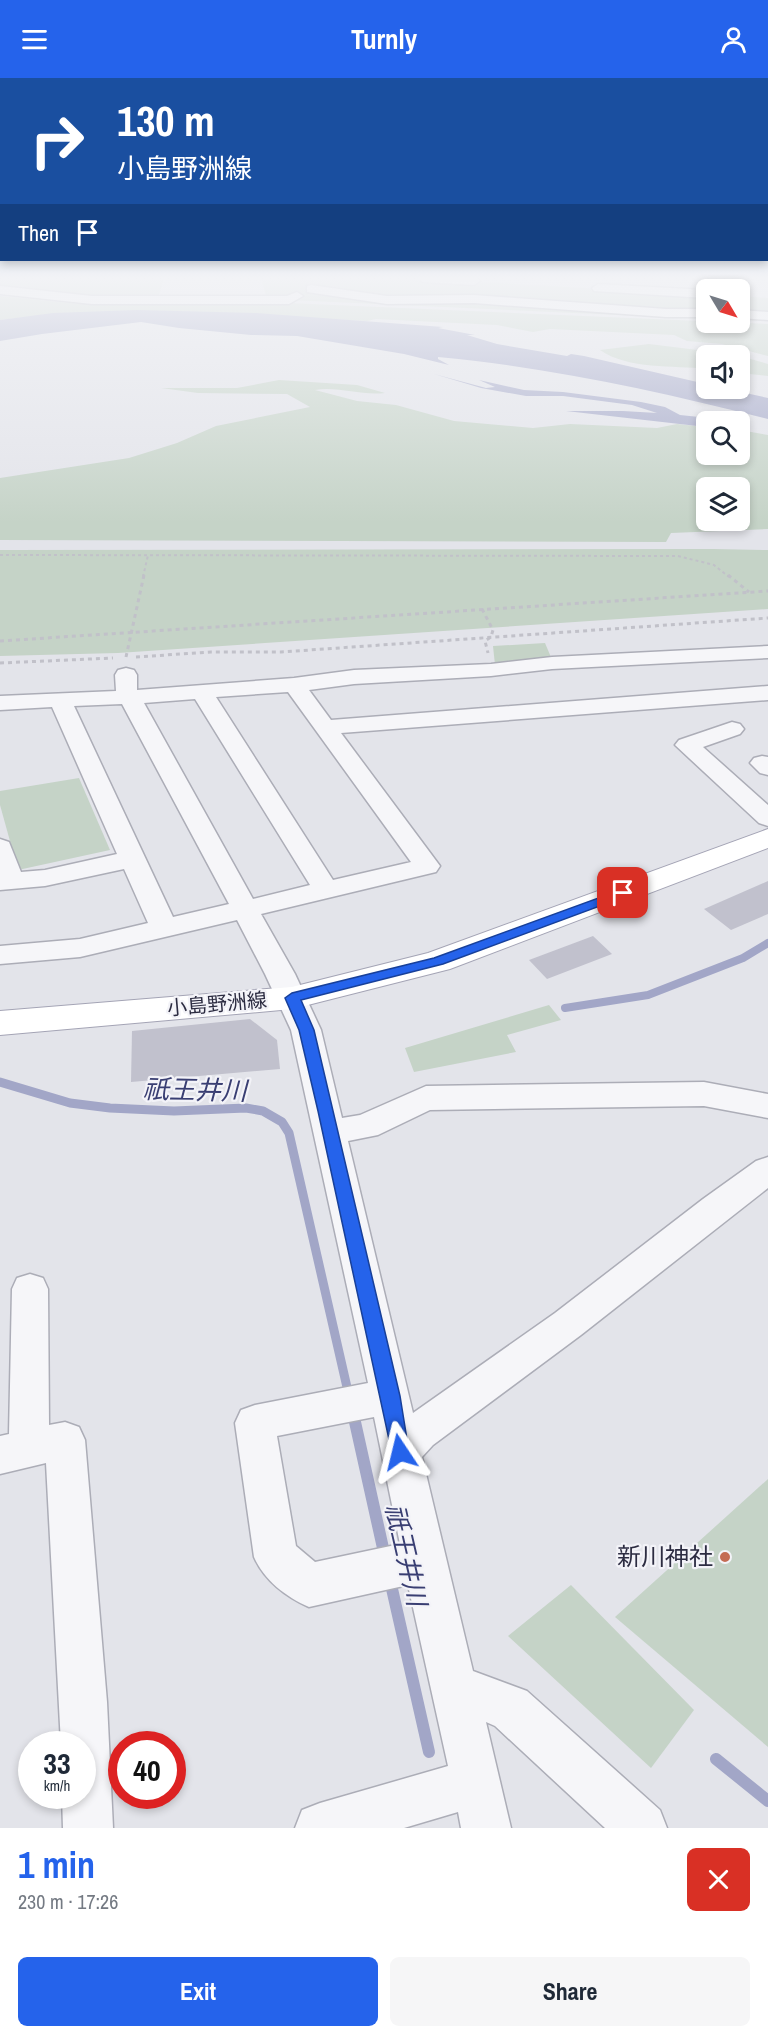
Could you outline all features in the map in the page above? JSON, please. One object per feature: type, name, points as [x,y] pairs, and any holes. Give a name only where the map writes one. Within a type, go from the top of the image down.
[{"type":"main road","name":"小島野洲線","points":[[0,1023],[292,998],[438,961],[768,838]]},
{"type":"street","points":[[0,703],[60,700],[128,675],[202,692],[294,685],[354,676],[491,670],[552,663],[766,656]]},
{"type":"street","points":[[491,670],[516,711]]},
{"type":"street","points":[[128,675],[292,998],[306,1030],[331,1132],[362,1402],[400,1452],[398,1565],[452,1687],[486,1828]]},
{"type":"street","points":[[0,955],[80,948],[427,866],[294,685]]},
{"type":"street","points":[[202,692],[326,890]]},
{"type":"street","points":[[326,728],[516,711],[768,693]]},
{"type":"street","points":[[60,700],[164,928]]},
{"type":"street","points":[[732,729],[687,745],[768,818]]},
{"type":"street","points":[[0,847],[6,882],[45,878],[131,859]]},
{"type":"street","points":[[331,1132],[366,1126],[426,1098],[704,1094],[768,1106]]},
{"type":"street","points":[[400,1452],[419,1432],[568,1324],[768,1170]]},
{"type":"street","points":[[30,1289],[14,1451],[65,1440],[84,1702],[88,1828]]},
{"type":"street","points":[[362,1402],[255,1423],[276,1557],[309,1585],[398,1565]]},
{"type":"street","points":[[452,1687],[510,1708],[642,1828]]},
{"type":"street","points":[[320,1828],[474,1783]]},
{"type":"path","points":[[0,555],[678,556],[714,565],[750,592]]},
{"type":"path","points":[[128,675],[129,634],[148,555]]},
{"type":"path","points":[[0,641],[768,591]]},
{"type":"path","points":[[482,609],[493,630],[491,637],[485,640]]},
{"type":"path","points":[[0,663],[211,652],[281,652],[768,618]]},
{"type":"green space","points":[[621,360],[696,360],[696,368],[652,366]]},
{"type":"green space","points":[[750,360],[768,364],[768,376],[750,374]]},
{"type":"green space","points":[[279,380],[357,385],[385,393],[315,390],[357,401],[396,405],[454,421],[533,428],[570,424],[657,428],[677,424],[696,426],[696,465],[750,465],[750,432],[768,435],[768,529],[750,530],[750,477],[696,477],[696,531],[720,531],[671,533],[666,542],[0,540],[0,478],[129,458],[177,443],[216,426],[310,407],[287,394],[198,393],[161,388],[237,388]]},
{"type":"green space","points":[[0,550],[768,550],[768,609],[118,653],[0,656]]},
{"type":"green space","points":[[545,643],[553,662],[495,665],[493,646]]},
{"type":"green space","points":[[79,778],[110,850],[18,870],[0,805],[0,791]]},
{"type":"green space","points":[[549,1005],[561,1020],[507,1035],[516,1052],[414,1072],[405,1048]]},
{"type":"green space","name":"新川神社","points":[[768,1479],[768,1747],[615,1617]]},
{"type":"green space","points":[[571,1585],[694,1710],[651,1768],[508,1636]]},
{"type":"water","points":[[427,360],[439,360],[449,365]]},
{"type":"water","points":[[465,360],[600,360],[696,382],[696,399],[750,399],[750,394],[768,398],[768,419],[750,415],[750,411],[736,411],[646,390],[521,367]]},
{"type":"water","points":[[434,374],[486,388],[495,387],[479,380],[524,390],[563,392],[641,402],[665,407],[680,415],[696,417],[696,426],[566,411],[657,413],[632,405],[563,396],[526,396],[481,388]]},
{"type":"building","points":[[768,881],[768,914],[731,930],[704,909]]},
{"type":"building","points":[[593,936],[612,954],[547,979],[529,960]]},
{"type":"building","points":[[250,1019],[277,1040],[280,1069],[131,1082],[132,1031]]},
{"type":"waterway","points":[[565,1008],[648,995],[743,958],[768,943]]},
{"type":"waterway","name":"祇王井川","points":[[0,1082],[70,1103],[110,1108],[174,1111],[246,1108],[263,1111],[282,1122],[289,1133],[349,1396]]},
{"type":"waterway","name":"祇王井川","points":[[353,1413],[385,1557]]},
{"type":"waterway","name":"祇王井川","points":[[390,1580],[429,1752]]},
{"type":"waterway","points":[[716,1759],[768,1801]]},
{"type":"place","name":"新川神社","points":[[725,1557]]},
{"type":"route","points":[[400,1452],[390,1396],[326,1111],[306,1030],[292,998],[438,961],[623,893]]}]
